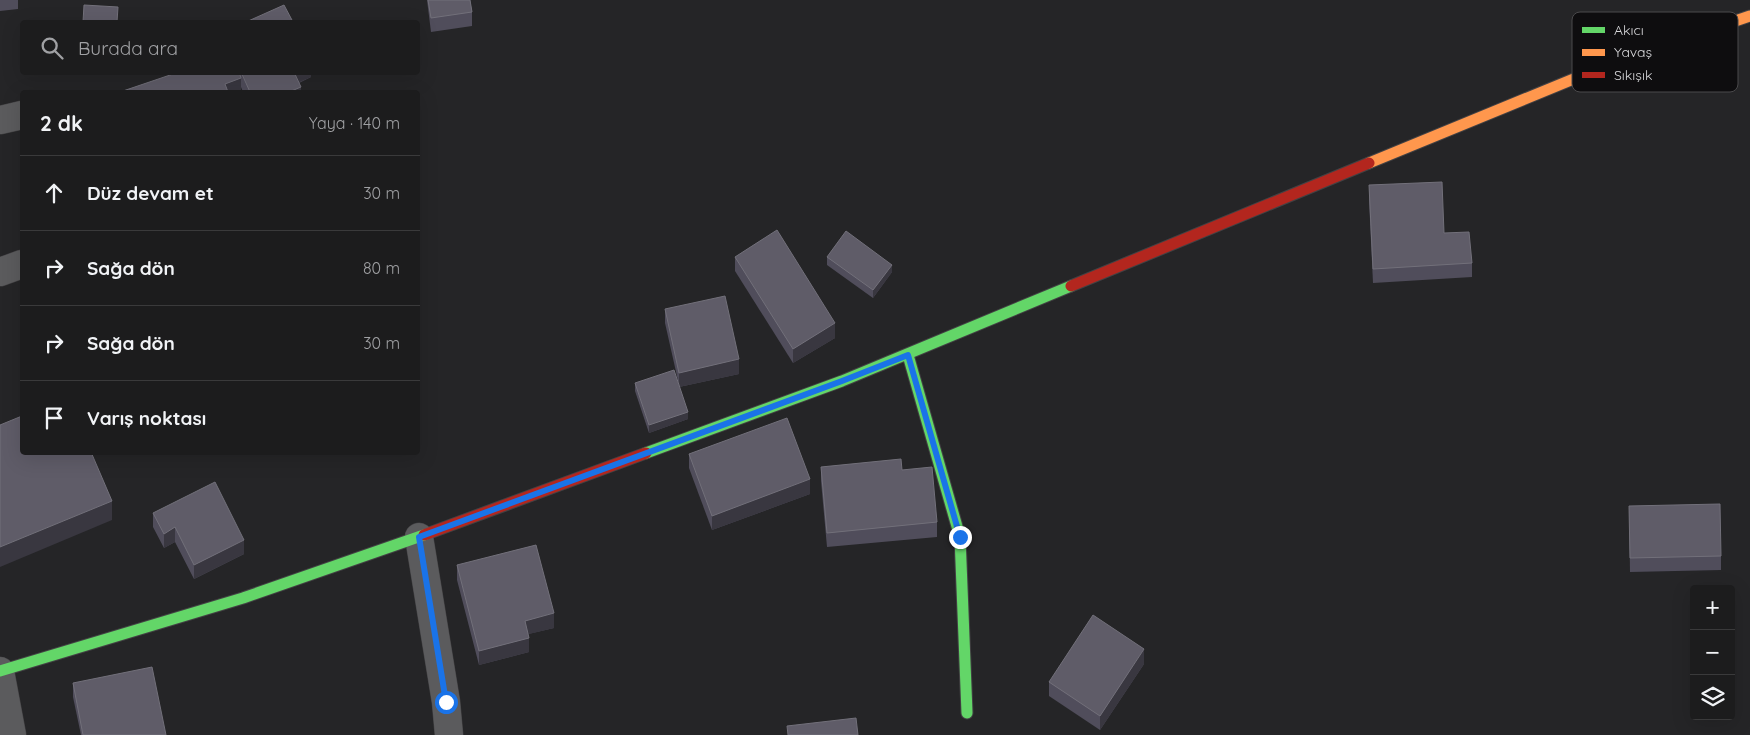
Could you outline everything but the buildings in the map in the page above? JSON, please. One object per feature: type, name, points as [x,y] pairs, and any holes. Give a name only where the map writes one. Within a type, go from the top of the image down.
[{"type":"street","points":[[1738,20],[1750,16]]},
{"type":"street","points":[[12,735],[0,671],[243,598],[419,537],[824,388],[1572,80]]},
{"type":"street","points":[[0,120],[20,115]]},
{"type":"street","points":[[0,272],[20,265]]},
{"type":"street","points":[[908,355],[960,537],[967,713]]},
{"type":"street","points":[[419,537],[446,702],[449,735]]},
{"type":"traffic: fast","points":[[646,453],[842,381],[1071,286]]},
{"type":"traffic: fast","points":[[908,355],[960,537],[967,713]]},
{"type":"traffic: fast","points":[[0,671],[243,598],[424,535]]},
{"type":"traffic: slow","points":[[1738,20],[1750,16]]},
{"type":"traffic: slow","points":[[1369,163],[1572,80]]},
{"type":"traffic: jam","points":[[1071,286],[1369,163]]},
{"type":"traffic: jam","points":[[424,535],[646,453]]},
{"type":"route","points":[[446,702],[419,537],[908,355],[960,537]]}]
